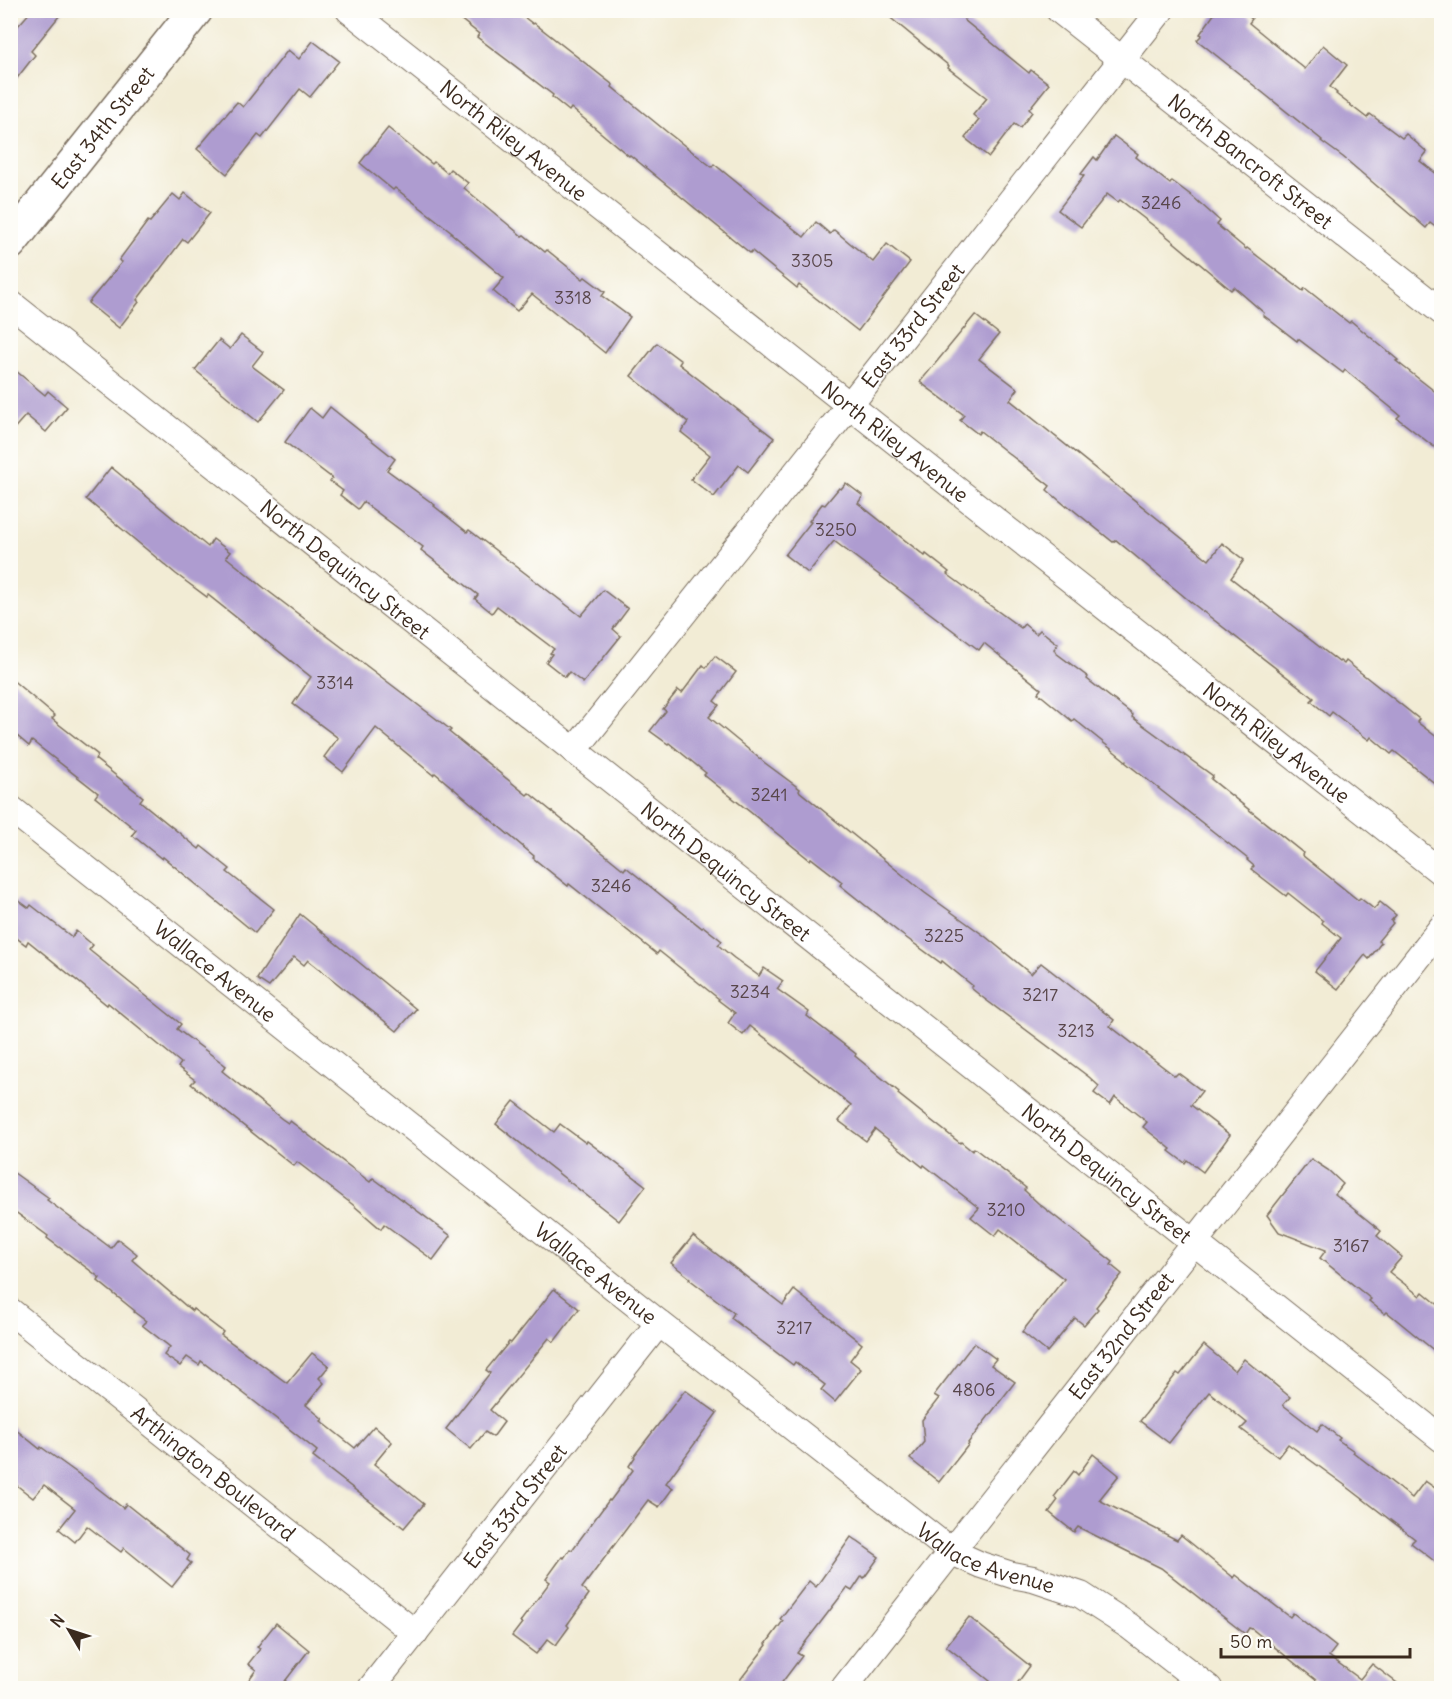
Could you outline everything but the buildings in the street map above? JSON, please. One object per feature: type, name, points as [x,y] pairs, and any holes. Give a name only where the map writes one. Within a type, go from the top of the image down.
[{"type":"main road","name":"East 34th Street","points":[[10,243],[196,10]]},
{"type":"street","name":"North Riley Avenue","points":[[349,10],[1442,873]]},
{"type":"street","name":"North Bancroft Street","points":[[1059,10],[1442,312]]},
{"type":"street","name":"East 33rd Street","points":[[574,750],[1161,10]]},
{"type":"street","name":"North Dequincy Street","points":[[10,303],[1442,1438]]},
{"type":"street","name":"Wallace Avenue","points":[[10,808],[659,1323],[952,1552],[981,1565],[1081,1595],[1129,1626],[1209,1689]]},
{"type":"street","name":"East 32nd Street","points":[[844,1689],[1442,927]]},
{"type":"street","name":"Arthington Boulevard","points":[[10,1311],[415,1633]]},
{"type":"street","name":"East 33rd Street","points":[[371,1689],[659,1323]]}]
